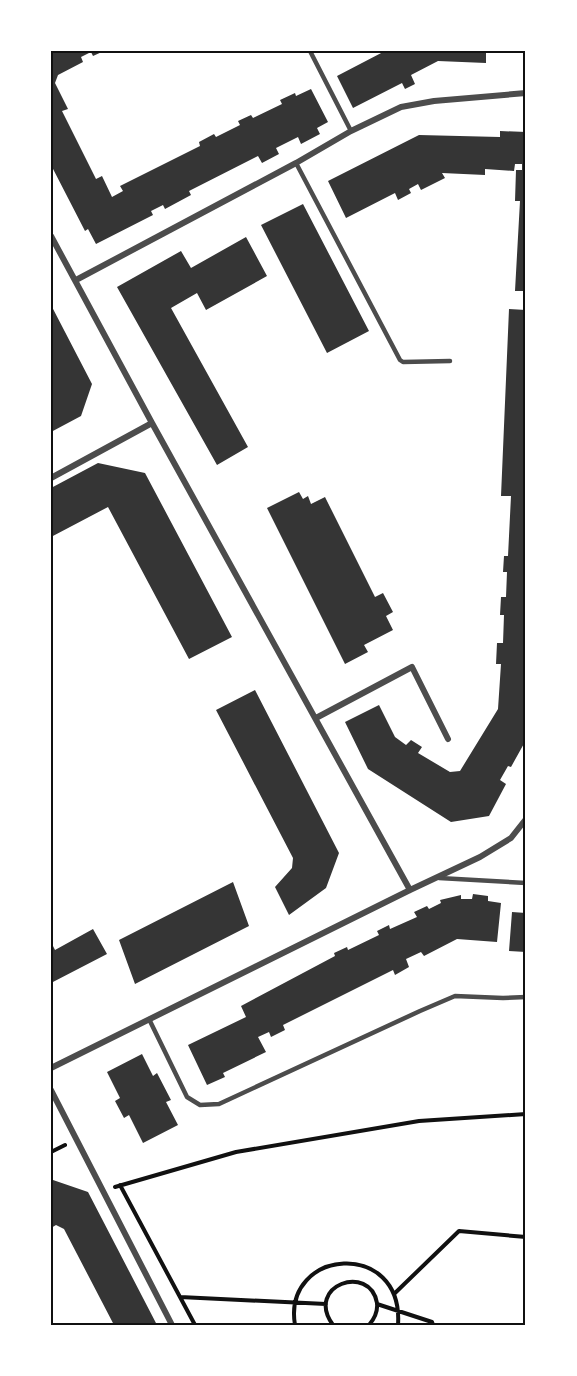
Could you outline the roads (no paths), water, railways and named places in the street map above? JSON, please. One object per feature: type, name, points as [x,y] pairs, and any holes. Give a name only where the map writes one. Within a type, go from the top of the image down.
[{"type":"street","points":[[76,280],[296,163],[351,131],[400,107],[434,101],[526,93]]},
{"type":"street","points":[[51,236],[410,890]]},
{"type":"street","points":[[51,478],[152,423]]},
{"type":"street","points":[[316,718],[412,667],[448,739]]},
{"type":"street","points":[[51,1068],[480,857],[511,838],[526,819]]},
{"type":"street","points":[[51,1090],[172,1325]]},
{"type":"lane","points":[[310,51],[351,131]]},
{"type":"lane","points":[[296,163],[400,360],[403,362],[450,361]]},
{"type":"lane","points":[[435,878],[526,883]]},
{"type":"lane","points":[[148,1019],[187,1097],[200,1105],[219,1104],[455,996],[526,997]]}]
